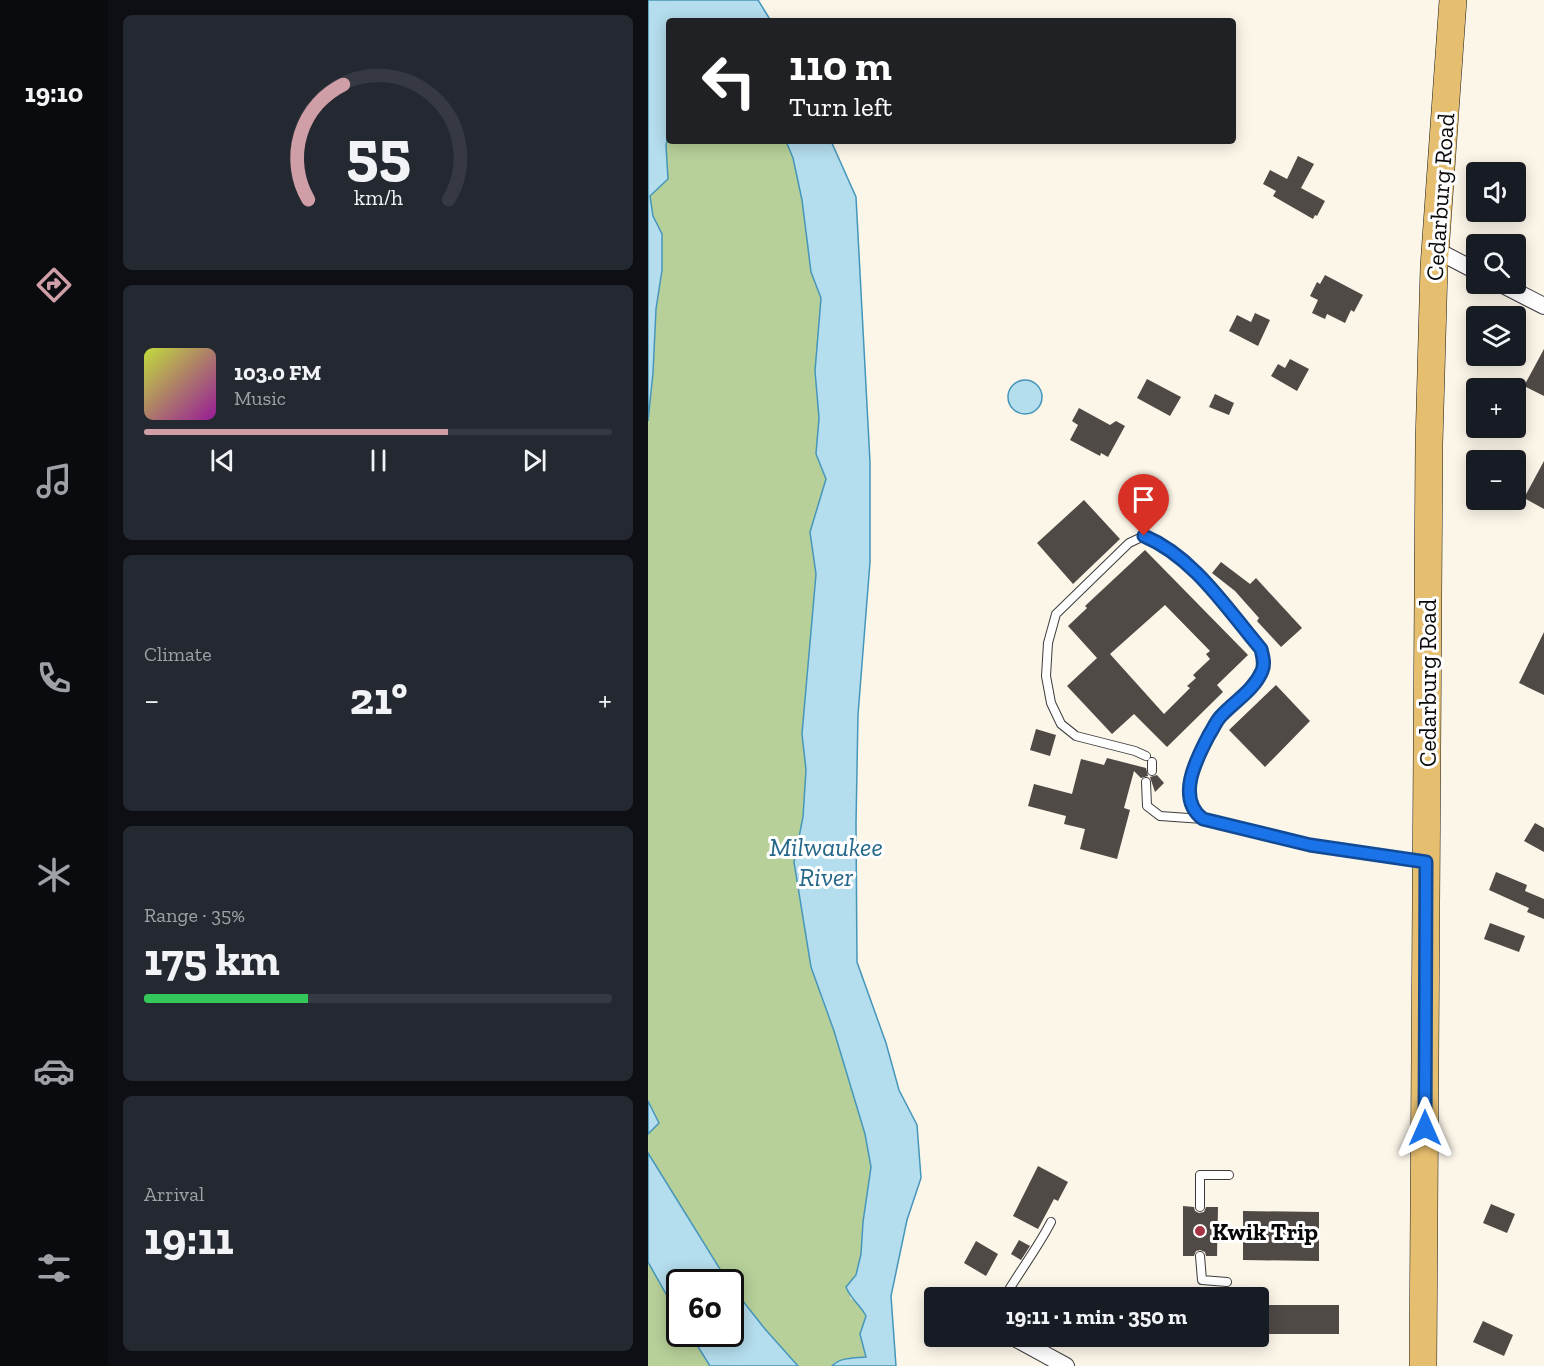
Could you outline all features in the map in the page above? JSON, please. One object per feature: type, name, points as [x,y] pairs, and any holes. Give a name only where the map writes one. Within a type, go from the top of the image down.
[{"type":"main road","name":"Cedarburg Road","points":[[1423,1366],[1429,444],[1436,250],[1453,0]]},
{"type":"street","points":[[1436,250],[1466,266]]},
{"type":"street","points":[[1521,294],[1544,306]]},
{"type":"street","points":[[1031,1347],[1066,1366]]},
{"type":"lane","points":[[1150,763],[1135,751],[1076,735],[1061,724],[1051,703],[1046,676],[1048,643],[1056,614],[1129,543],[1144,536],[1158,542],[1198,574],[1261,649],[1264,660],[1262,670],[1254,685],[1220,717],[1195,761],[1189,789],[1195,813],[1203,819]]},
{"type":"lane","points":[[1146,782],[1147,806],[1160,816],[1203,819],[1310,845],[1426,862]]},
{"type":"lane","points":[[1200,1207],[1200,1175],[1229,1175]]},
{"type":"lane","points":[[1011,1287],[1030,1260],[1052,1222]]},
{"type":"lane","points":[[1200,1256],[1202,1280],[1227,1282]]},
{"type":"green space","points":[[666,144],[787,144],[793,158],[802,200],[811,272],[821,298],[815,371],[819,418],[816,454],[826,479],[810,532],[816,574],[802,734],[807,770],[803,817],[794,862],[821,997],[834,1031],[865,1134],[871,1167],[861,1254],[850,1298],[860,1304],[866,1316],[860,1334],[866,1357],[835,1362],[832,1366],[798,1366],[765,1329],[744,1302],[744,1269],[720,1269],[648,1153],[648,1134],[659,1122],[648,1101],[648,421],[656,309],[662,270],[662,234],[653,216],[650,196],[668,179]]},
{"type":"green space","points":[[648,1262],[666,1294],[666,1347],[698,1347],[710,1366],[648,1366]]},
{"type":"water","points":[[648,0],[758,0],[769,18],[666,18],[668,179],[650,196],[653,216],[662,234],[662,270],[656,309],[648,421]]},
{"type":"water","name":"Milwaukee River","points":[[787,144],[832,144],[856,197],[870,462],[870,562],[858,715],[857,962],[886,1043],[899,1090],[917,1125],[921,1178],[907,1220],[891,1296],[896,1366],[832,1366],[843,1359],[866,1357],[860,1334],[866,1316],[846,1287],[856,1275],[861,1254],[871,1167],[865,1134],[834,1031],[811,967],[794,862],[803,817],[806,770],[802,734],[816,574],[810,532],[826,479],[816,454],[819,418],[815,371],[821,298],[811,272],[802,200],[793,158]]},
{"type":"water","points":[[1025,380],[1037,385],[1042,397],[1037,409],[1025,414],[1013,409],[1008,397],[1013,385]]},
{"type":"water","points":[[648,1101],[659,1123],[648,1134]]},
{"type":"water","points":[[648,1153],[720,1269],[666,1269],[666,1294],[648,1262]]},
{"type":"water","points":[[744,1302],[798,1366],[710,1366],[698,1347],[744,1347]]},
{"type":"building","points":[[1298,156],[1314,164],[1301,188],[1325,201],[1313,219],[1273,196],[1276,191],[1263,184],[1270,170],[1287,179]]},
{"type":"building","points":[[1325,275],[1363,295],[1354,312],[1351,310],[1345,323],[1327,314],[1325,319],[1312,313],[1318,300],[1310,296],[1317,282],[1320,284]]},
{"type":"building","points":[[1255,313],[1270,320],[1258,346],[1229,331],[1237,315],[1251,322]]},
{"type":"building","points":[[1544,349],[1544,396],[1526,387],[1526,382]]},
{"type":"building","points":[[1290,359],[1309,369],[1297,391],[1271,376],[1278,364],[1285,368]]},
{"type":"building","points":[[1147,379],[1181,397],[1170,416],[1137,398]]},
{"type":"building","points":[[1215,394],[1234,403],[1229,415],[1209,407]]},
{"type":"building","points":[[1079,408],[1110,425],[1116,421],[1125,426],[1108,457],[1101,453],[1100,456],[1070,440],[1078,425],[1072,421]]},
{"type":"building","points":[[1544,461],[1544,509],[1526,499],[1526,494]]},
{"type":"building","points":[[1084,500],[1120,539],[1073,584],[1037,543]]},
{"type":"building","points":[[1145,550],[1248,655],[1217,685],[1223,692],[1167,747],[1134,714],[1112,734],[1067,686],[1097,658],[1068,626],[1087,608],[1085,606]],"holes":[[[1165,605],[1210,651],[1206,654],[1210,659],[1193,675],[1196,678],[1187,686],[1190,688],[1164,714],[1110,654]]]},
{"type":"building","points":[[1221,562],[1250,584],[1256,578],[1302,628],[1281,647],[1257,621],[1259,618],[1235,591],[1212,573]]},
{"type":"building","points":[[1544,632],[1544,695],[1519,683]]},
{"type":"building","points":[[1276,685],[1310,721],[1265,767],[1229,730]]},
{"type":"building","points":[[1036,729],[1056,735],[1050,756],[1030,750]]},
{"type":"building","points":[[1107,758],[1146,768],[1148,776],[1141,778],[1134,771],[1124,808],[1130,810],[1117,859],[1080,849],[1085,829],[1064,824],[1066,816],[1028,806],[1034,784],[1072,794],[1081,759],[1104,765]]},
{"type":"building","points":[[1157,775],[1164,783],[1155,792],[1150,777]]},
{"type":"building","points":[[1535,823],[1544,828],[1544,852],[1524,841]]},
{"type":"building","points":[[1496,872],[1527,885],[1525,891],[1544,899],[1544,919],[1527,912],[1529,908],[1489,890]]},
{"type":"building","points":[[1490,923],[1525,936],[1519,952],[1484,939]]},
{"type":"building","points":[[1038,1166],[1068,1182],[1058,1201],[1054,1199],[1038,1229],[1013,1216]]},
{"type":"building","points":[[1491,1204],[1515,1214],[1507,1233],[1483,1223]]},
{"type":"building","name":"Kwik Trip","points":[[1183,1206],[1194,1207],[1199,1213],[1204,1212],[1206,1207],[1218,1207],[1217,1256],[1206,1256],[1205,1252],[1200,1250],[1196,1251],[1194,1256],[1183,1256]]},
{"type":"building","name":"Kwik Trip","points":[[1243,1211],[1319,1212],[1319,1261],[1243,1260]]},
{"type":"building","points":[[1019,1240],[1030,1246],[1021,1260],[1011,1254]]},
{"type":"building","points":[[976,1241],[998,1254],[986,1276],[964,1263]]},
{"type":"building","name":"Kwik Trip","points":[[1269,1305],[1339,1305],[1339,1334],[1269,1334]]},
{"type":"building","points":[[1483,1321],[1513,1335],[1504,1356],[1473,1342]]},
{"type":"place","name":"Kwik Trip","points":[[1200,1231]]},
{"type":"route","points":[[1144,536],[1158,542],[1198,574],[1261,649],[1264,660],[1262,670],[1254,685],[1220,717],[1195,761],[1189,789],[1195,813],[1203,819],[1310,845],[1426,862],[1425,1128]]}]
